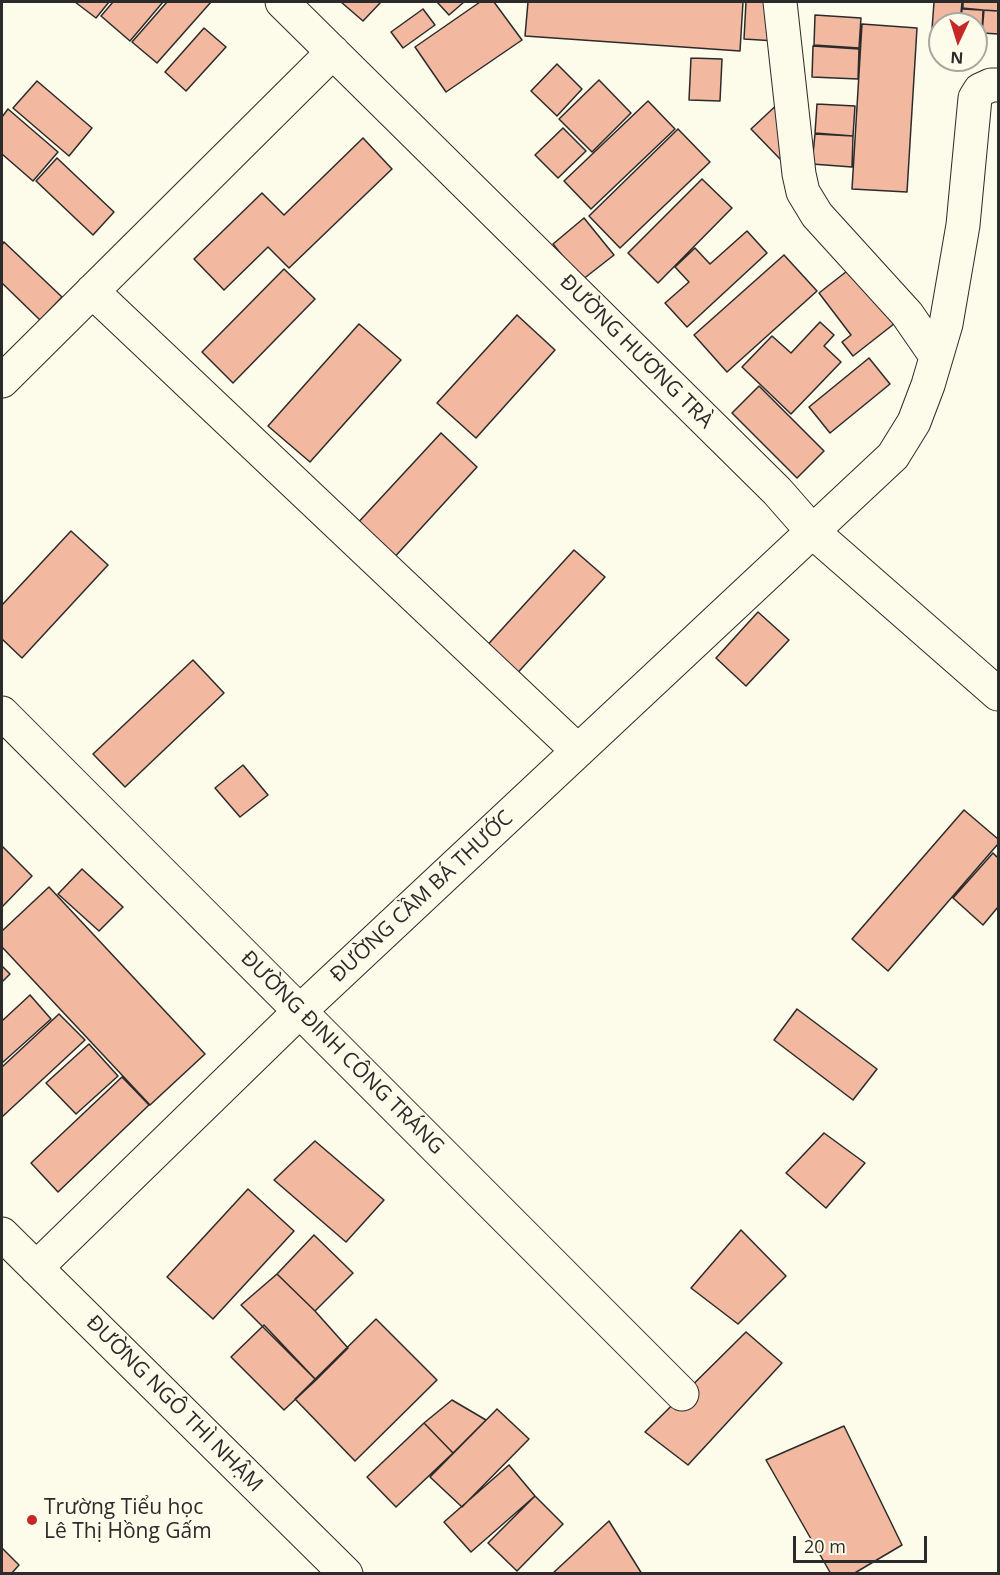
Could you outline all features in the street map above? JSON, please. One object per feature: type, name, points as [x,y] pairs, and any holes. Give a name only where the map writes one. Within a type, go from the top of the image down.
[{"type":"street","name":"ĐƯỜNG HƯƠNG TRÀ","points":[[282,2],[768,483],[813,532],[999,694]]},
{"type":"street","points":[[780,2],[799,174],[803,192],[817,215],[907,314],[936,356]]},
{"type":"street","points":[[2,381],[333,52]]},
{"type":"street","name":"ĐƯỜNG CẦM BÁ THƯỚC","points":[[36,1268],[300,1011],[893,456],[914,422],[928,385],[946,324],[963,225],[975,98],[980,90],[991,85],[999,85]]},
{"type":"street","points":[[92,291],[578,752]]},
{"type":"street","name":"ĐƯỜNG ĐINH CÔNG TRÁNG","points":[[2,713],[682,1394]]},
{"type":"street","name":"ĐƯỜNG NGÔ THÌ NHẬM","points":[[2,1234],[346,1574]]},
{"type":"building","points":[[75,2],[109,2],[96,18]]},
{"type":"building","points":[[113,2],[163,2],[130,41],[101,16]]},
{"type":"building","points":[[167,2],[211,2],[157,63],[132,42]]},
{"type":"building","points":[[341,2],[381,2],[363,21]]},
{"type":"building","points":[[437,2],[464,2],[449,15]]},
{"type":"building","points":[[480,2],[494,2],[522,40],[446,92],[415,47]]},
{"type":"building","points":[[528,2],[743,2],[740,51],[525,36]]},
{"type":"building","points":[[746,2],[793,2],[791,42],[744,39]]},
{"type":"building","points":[[934,2],[962,2],[961,12],[933,12]]},
{"type":"building","points":[[963,2],[998,2],[998,11],[963,9]]},
{"type":"building","points":[[962,8],[983,10],[983,12],[962,12]]},
{"type":"building","points":[[423,9],[435,25],[403,48],[391,32]]},
{"type":"building","points":[[984,10],[998,11],[998,34],[988,33],[988,12],[984,12]]},
{"type":"building","points":[[815,15],[861,18],[859,48],[814,45]]},
{"type":"building","points":[[862,24],[917,28],[907,192],[852,189]]},
{"type":"building","points":[[204,28],[226,47],[186,91],[165,72]]},
{"type":"building","points":[[813,46],[859,49],[858,79],[812,77]]},
{"type":"building","points":[[691,58],[722,59],[720,101],[689,100]]},
{"type":"building","points":[[557,64],[582,89],[557,116],[531,91]]},
{"type":"building","points":[[599,80],[631,113],[592,152],[559,119]]},
{"type":"building","points":[[37,81],[92,128],[69,156],[13,108]]},
{"type":"building","points":[[782,100],[781,160],[751,129]]},
{"type":"building","points":[[648,101],[675,129],[591,209],[564,181]]},
{"type":"building","points":[[817,104],[855,106],[853,136],[815,133]]},
{"type":"building","points":[[8,109],[58,152],[33,181],[2,154],[2,117]]},
{"type":"building","points":[[563,128],[586,151],[558,178],[535,155]]},
{"type":"building","points":[[678,129],[710,162],[620,248],[589,216]]},
{"type":"building","points":[[815,134],[853,136],[852,167],[812,164]]},
{"type":"building","points":[[363,138],[392,169],[289,268],[268,247],[224,290],[194,259],[262,193],[284,215]]},
{"type":"building","points":[[57,158],[114,212],[93,235],[36,181]]},
{"type":"building","points":[[702,179],[732,208],[658,283],[628,253]]},
{"type":"building","points":[[584,218],[614,255],[582,280],[553,244]]},
{"type":"building","points":[[747,231],[767,253],[687,327],[665,303],[689,282],[675,267],[695,248],[710,264]]},
{"type":"building","points":[[4,242],[62,297],[40,320],[2,283],[2,245]]},
{"type":"building","points":[[784,255],[817,291],[727,372],[694,335]]},
{"type":"building","points":[[856,264],[899,320],[853,356],[842,342],[851,335],[819,293]]},
{"type":"building","points":[[284,269],[315,299],[233,383],[202,352]]},
{"type":"building","points":[[517,315],[555,350],[476,438],[437,403]]},
{"type":"building","points":[[820,322],[834,335],[824,346],[841,362],[791,414],[742,367],[772,336],[791,353]]},
{"type":"building","points":[[359,324],[401,360],[310,462],[268,426]]},
{"type":"building","points":[[869,358],[890,384],[830,433],[809,407]]},
{"type":"building","points":[[759,386],[824,451],[797,478],[732,413]]},
{"type":"building","points":[[441,433],[477,467],[391,561],[354,527]]},
{"type":"building","points":[[71,531],[108,565],[22,658],[2,639],[2,605]]},
{"type":"building","points":[[574,550],[605,577],[512,679],[482,651]]},
{"type":"building","points":[[758,612],[789,640],[746,686],[716,658]]},
{"type":"building","points":[[193,660],[224,693],[125,787],[93,754]]},
{"type":"building","points":[[243,765],[268,795],[240,817],[215,788]]},
{"type":"building","points":[[964,810],[998,839],[998,844],[888,971],[852,939]]},
{"type":"building","points":[[2,846],[32,876],[2,907]]},
{"type":"building","points":[[993,853],[998,858],[998,907],[983,925],[953,898]]},
{"type":"building","points":[[82,869],[123,907],[99,931],[58,894]]},
{"type":"building","points":[[49,887],[205,1054],[150,1105],[2,947],[2,931]]},
{"type":"building","points":[[2,966],[10,974],[2,982]]},
{"type":"building","points":[[30,995],[51,1019],[2,1063],[2,1021]]},
{"type":"building","points":[[797,1009],[877,1069],[853,1100],[774,1040]]},
{"type":"building","points":[[59,1014],[85,1040],[2,1117],[2,1067]]},
{"type":"building","points":[[89,1044],[118,1076],[76,1114],[46,1083]]},
{"type":"building","points":[[122,1077],[149,1105],[58,1192],[31,1163]]},
{"type":"building","points":[[824,1133],[865,1163],[826,1208],[786,1173]]},
{"type":"building","points":[[315,1141],[384,1200],[346,1242],[274,1180]]},
{"type":"building","points":[[248,1189],[294,1231],[213,1319],[167,1277]]},
{"type":"building","points":[[741,1230],[786,1276],[738,1324],[691,1288]]},
{"type":"building","points":[[314,1235],[353,1273],[315,1311],[277,1274]]},
{"type":"building","points":[[277,1274],[315,1311],[348,1348],[316,1380],[241,1305]]},
{"type":"building","points":[[376,1319],[437,1380],[355,1461],[295,1399]]},
{"type":"building","points":[[264,1325],[316,1380],[284,1410],[231,1357]]},
{"type":"building","points":[[746,1332],[782,1363],[688,1465],[645,1432]]},
{"type":"building","points":[[452,1400],[486,1420],[453,1453],[424,1423]]},
{"type":"building","points":[[497,1409],[529,1439],[462,1507],[430,1477]]},
{"type":"building","points":[[424,1423],[453,1453],[396,1507],[367,1477]]},
{"type":"building","points":[[844,1426],[902,1545],[853,1574],[831,1574],[766,1460]]},
{"type":"building","points":[[509,1465],[535,1496],[471,1552],[444,1522]]},
{"type":"building","points":[[535,1496],[563,1524],[517,1571],[488,1543]]},
{"type":"building","points":[[609,1521],[642,1574],[552,1574]]},
{"type":"building","points":[[2,1548],[19,1565],[11,1574],[2,1574]]},
{"type":"place","name":"Trường Tiểu học Lê Thị Hồng Gấm","points":[[32,1520]]}]
